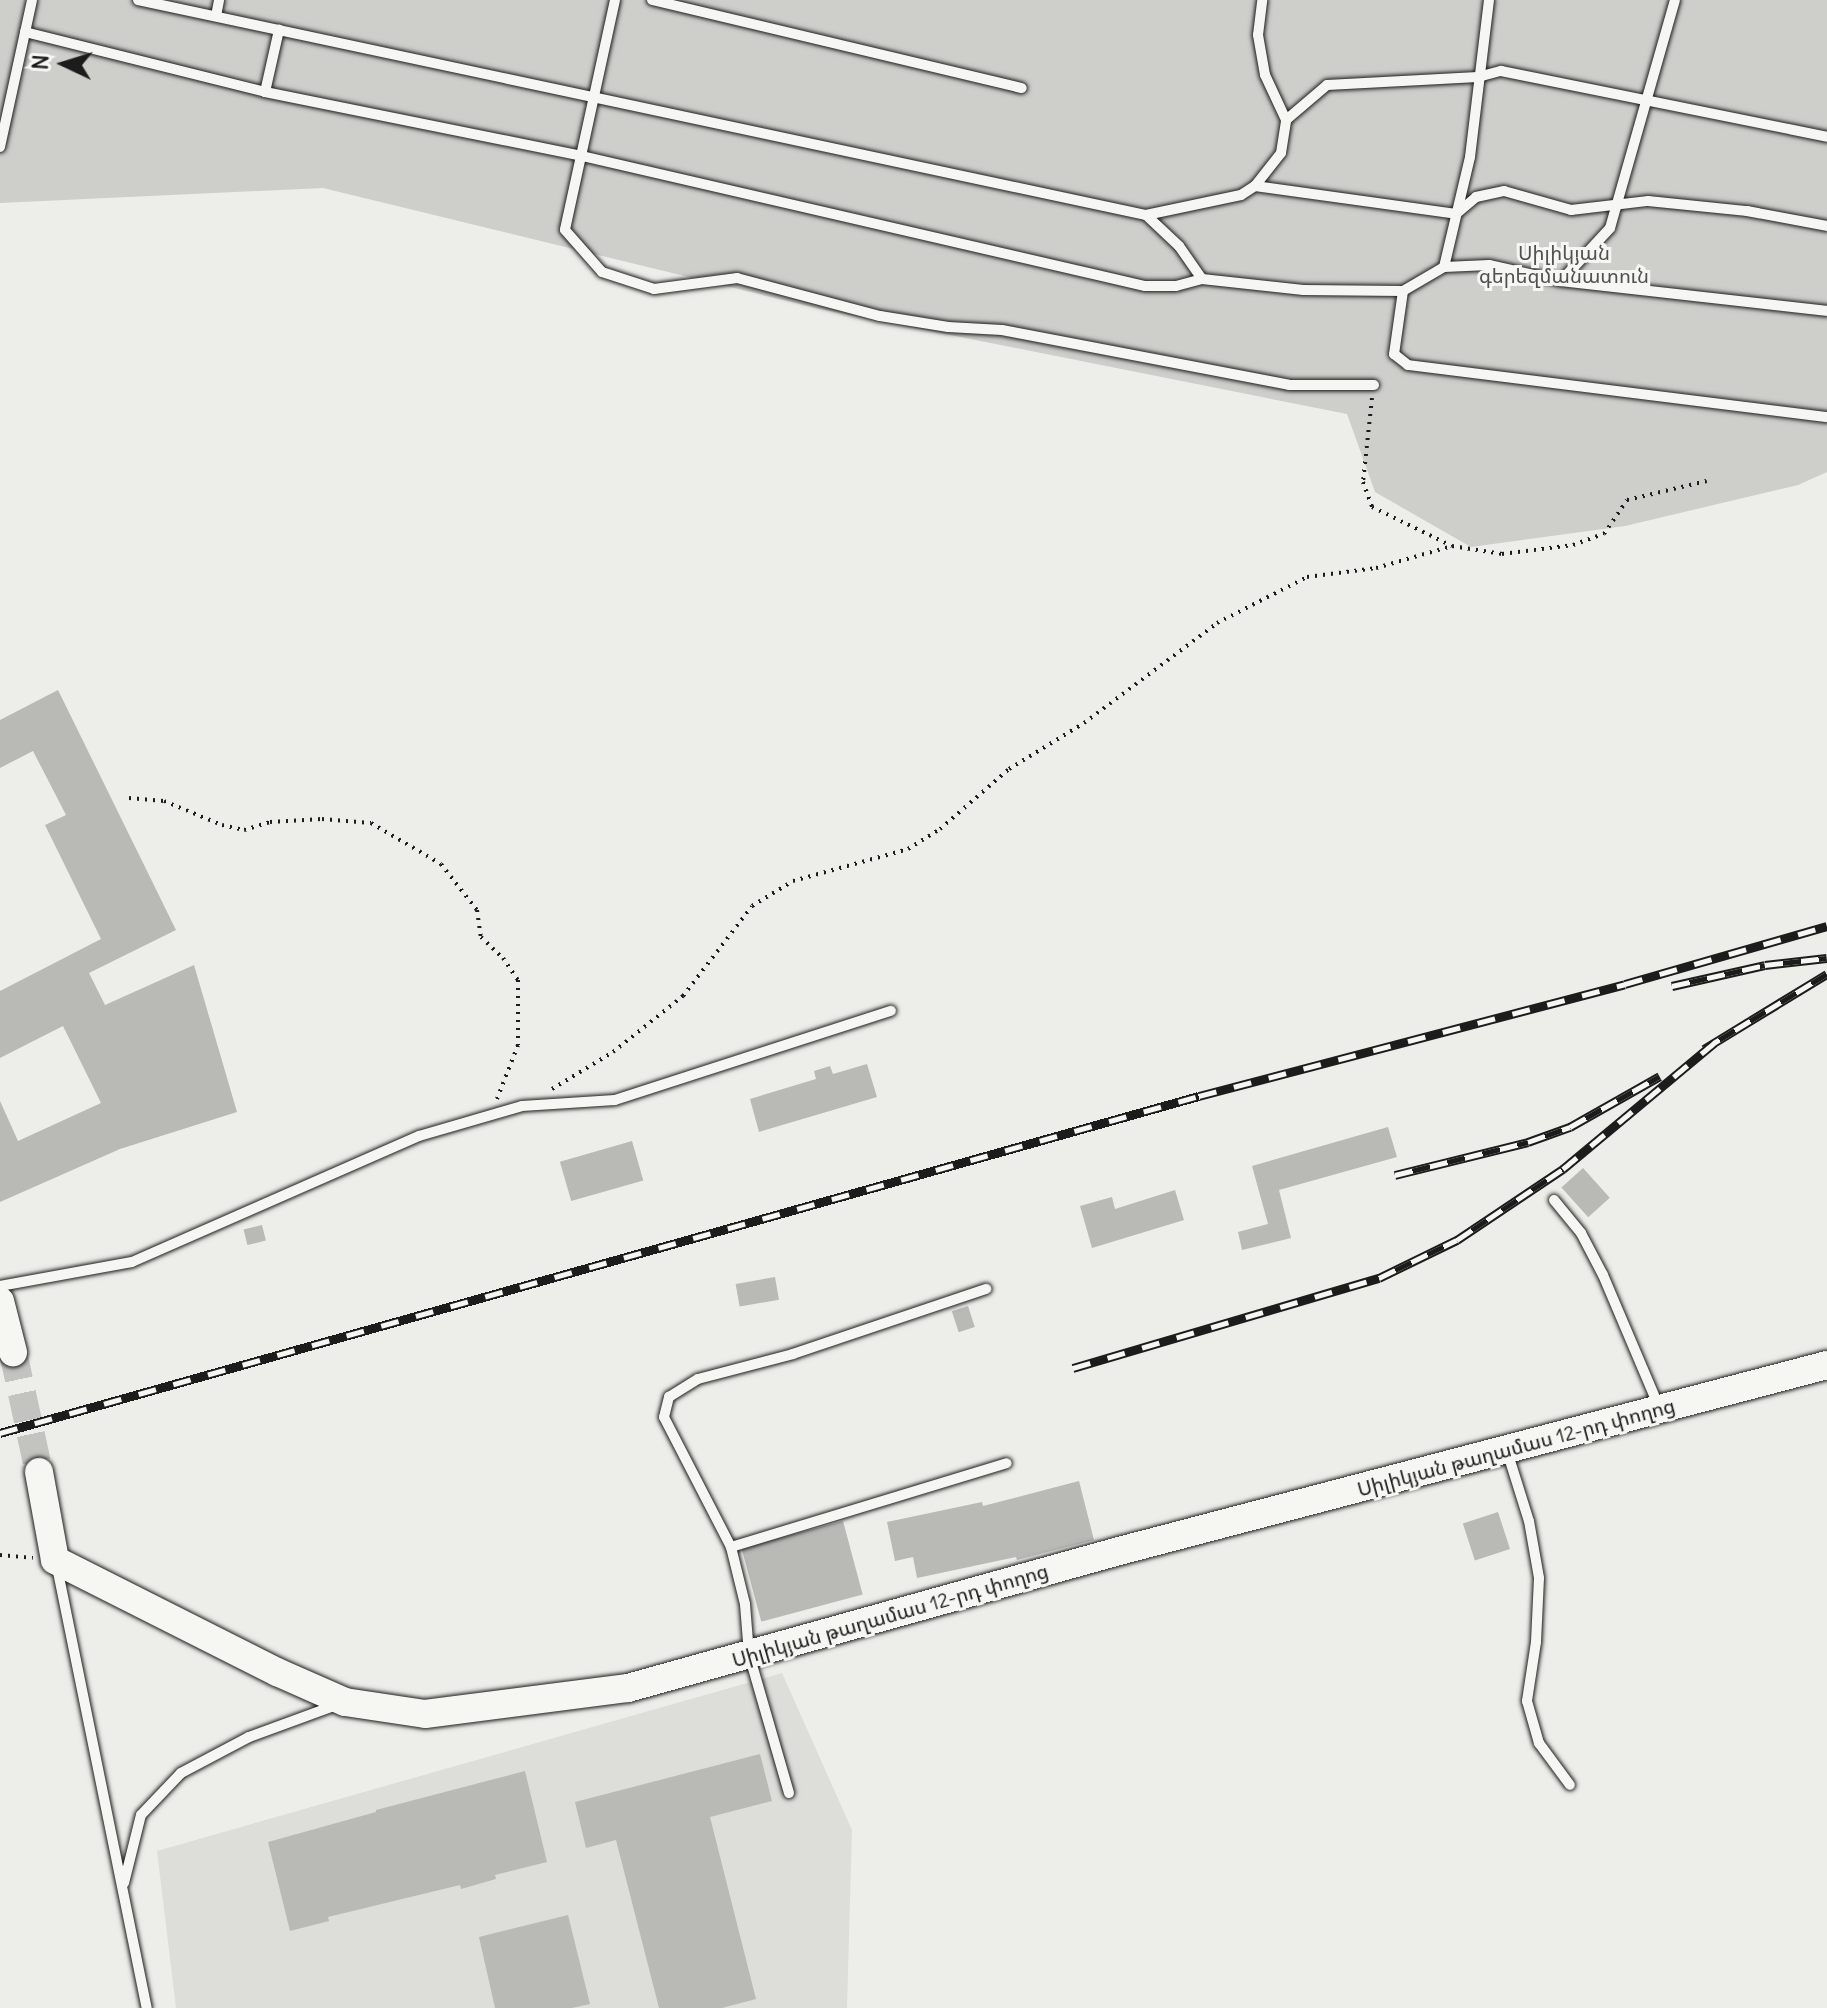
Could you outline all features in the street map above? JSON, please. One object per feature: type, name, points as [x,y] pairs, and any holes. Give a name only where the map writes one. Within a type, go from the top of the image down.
[{"type":"main road","points":[[0,1301],[13,1352]]},
{"type":"main road","name":"Սիլիկյան թաղամաս 12-րդ փողոց","points":[[55,1560],[277,1672],[345,1702],[425,1714],[628,1688],[1119,1551],[1827,1365]]},
{"type":"main road","points":[[39,1472],[55,1560]]},
{"type":"lane","points":[[0,147],[32,0]]},
{"type":"lane","points":[[138,0],[1146,215],[1241,195],[1255,186],[1281,153],[1286,120],[1265,75],[1258,35],[1262,0]]},
{"type":"lane","points":[[216,16],[219,0]]},
{"type":"lane","points":[[615,0],[565,230],[602,272],[654,289],[737,278],[880,316],[948,327],[1002,330],[1289,385],[1374,385]]},
{"type":"lane","points":[[652,0],[1022,88]]},
{"type":"lane","points":[[1444,267],[1470,157],[1489,0]]},
{"type":"lane","points":[[1561,281],[1610,228],[1675,0]]},
{"type":"lane","points":[[265,92],[279,30]]},
{"type":"lane","points":[[25,32],[265,92],[582,156],[1145,286],[1176,286],[1202,279],[1303,290],[1403,291],[1444,267],[1489,265],[1561,281],[1827,311]]},
{"type":"lane","points":[[1286,120],[1327,85],[1478,77],[1501,71],[1827,137]]},
{"type":"lane","points":[[1255,186],[1456,214],[1476,197],[1504,191],[1571,210],[1648,201],[1747,211],[1827,226]]},
{"type":"lane","points":[[1146,215],[1179,246],[1202,279]]},
{"type":"lane","points":[[1403,291],[1394,354],[1408,365],[1827,417]]},
{"type":"lane","points":[[0,1286],[132,1262],[419,1136],[522,1106],[615,1100],[891,1011]]},
{"type":"lane","points":[[1554,1200],[1581,1233],[1603,1275],[1660,1409]]},
{"type":"lane","points":[[789,1793],[749,1654],[745,1604],[731,1547],[664,1417],[669,1397],[698,1379],[793,1354],[986,1289]]},
{"type":"lane","points":[[1506,1449],[1529,1521],[1539,1578],[1536,1642],[1527,1701],[1539,1743],[1570,1785]]},
{"type":"lane","points":[[731,1547],[1007,1463]]},
{"type":"lane","points":[[55,1560],[124,1884],[147,2008]]},
{"type":"lane","points":[[124,1884],[141,1815],[181,1773],[249,1737],[345,1702]]},
{"type":"path","points":[[1374,385],[1363,482],[1372,507],[1452,546],[1502,554],[1573,545],[1604,534],[1627,500],[1707,481]]},
{"type":"path","points":[[522,1106],[613,1052],[683,996],[752,906],[793,881],[908,849],[940,829],[1009,769],[1084,723],[1217,623],[1307,577],[1376,568],[1452,546]]},
{"type":"path","points":[[129,798],[164,801],[222,825],[244,830],[283,821],[322,819],[371,823],[441,864],[477,910],[481,937],[503,958],[518,980],[518,1045],[490,1116]]},
{"type":"shaded area","points":[[782,1673],[852,1830],[847,2008],[176,2008],[157,1851]]},
{"type":"green space","name":"Սիլիկյան գերեզմանատուն","points":[[0,0],[1827,0],[1827,472],[1798,485],[1625,526],[1471,547],[1375,492],[1347,414],[820,309],[323,188],[0,203]]},
{"type":"building","points":[[58,690],[176,930],[89,973],[105,1005],[194,965],[237,1112],[120,1149],[0,1202],[0,1101],[18,1141],[101,1103],[63,1026],[0,1058],[0,991],[101,939],[45,825],[66,815],[33,751],[0,768],[0,720]]},
{"type":"building","points":[[867,1064],[877,1097],[759,1132],[750,1099],[816,1079],[814,1071],[830,1066],[833,1074]]},
{"type":"building","points":[[1388,1127],[1397,1157],[1279,1190],[1291,1238],[1242,1250],[1238,1232],[1268,1224],[1252,1166]]},
{"type":"building","points":[[632,1141],[643,1180],[571,1201],[560,1162]]},
{"type":"building","points":[[1583,1168],[1610,1198],[1588,1217],[1561,1187]]},
{"type":"building","points":[[1175,1190],[1184,1220],[1092,1248],[1080,1206],[1112,1197],[1115,1209]]},
{"type":"building","points":[[262,1225],[266,1241],[247,1245],[244,1230]]},
{"type":"building","points":[[775,1277],[779,1300],[740,1307],[736,1284]]},
{"type":"building","points":[[968,1306],[975,1327],[959,1332],[952,1311]]},
{"type":"building","points":[[1079,1481],[1094,1540],[1017,1560],[1016,1557],[917,1578],[913,1557],[895,1561],[887,1522],[982,1502],[983,1506]]},
{"type":"building","points":[[1498,1512],[1510,1549],[1475,1561],[1463,1523]]},
{"type":"building","points":[[843,1521],[863,1594],[761,1622],[742,1548]]},
{"type":"building","points":[[760,1754],[772,1801],[710,1817],[756,1999],[722,2008],[659,2008],[616,1840],[586,1848],[575,1802]]},
{"type":"building","points":[[525,1771],[547,1862],[495,1875],[496,1879],[461,1889],[460,1885],[328,1917],[329,1921],[290,1931],[268,1842]]},
{"type":"building","points":[[568,1915],[590,2004],[572,2008],[495,2008],[479,1937]]},
{"type":"tunnel","points":[[13,1352],[39,1472]]},
{"type":"railway","points":[[0,1433],[1199,1096],[1625,984],[1827,926]]},
{"type":"railway","points":[[1672,986],[1765,965],[1827,958]]},
{"type":"railway","points":[[1704,1049],[1827,974]]},
{"type":"railway","points":[[1073,1368],[1379,1278],[1457,1240],[1563,1169],[1714,1043]]},
{"type":"railway","points":[[1395,1175],[1528,1142],[1570,1127],[1660,1076]]}]
